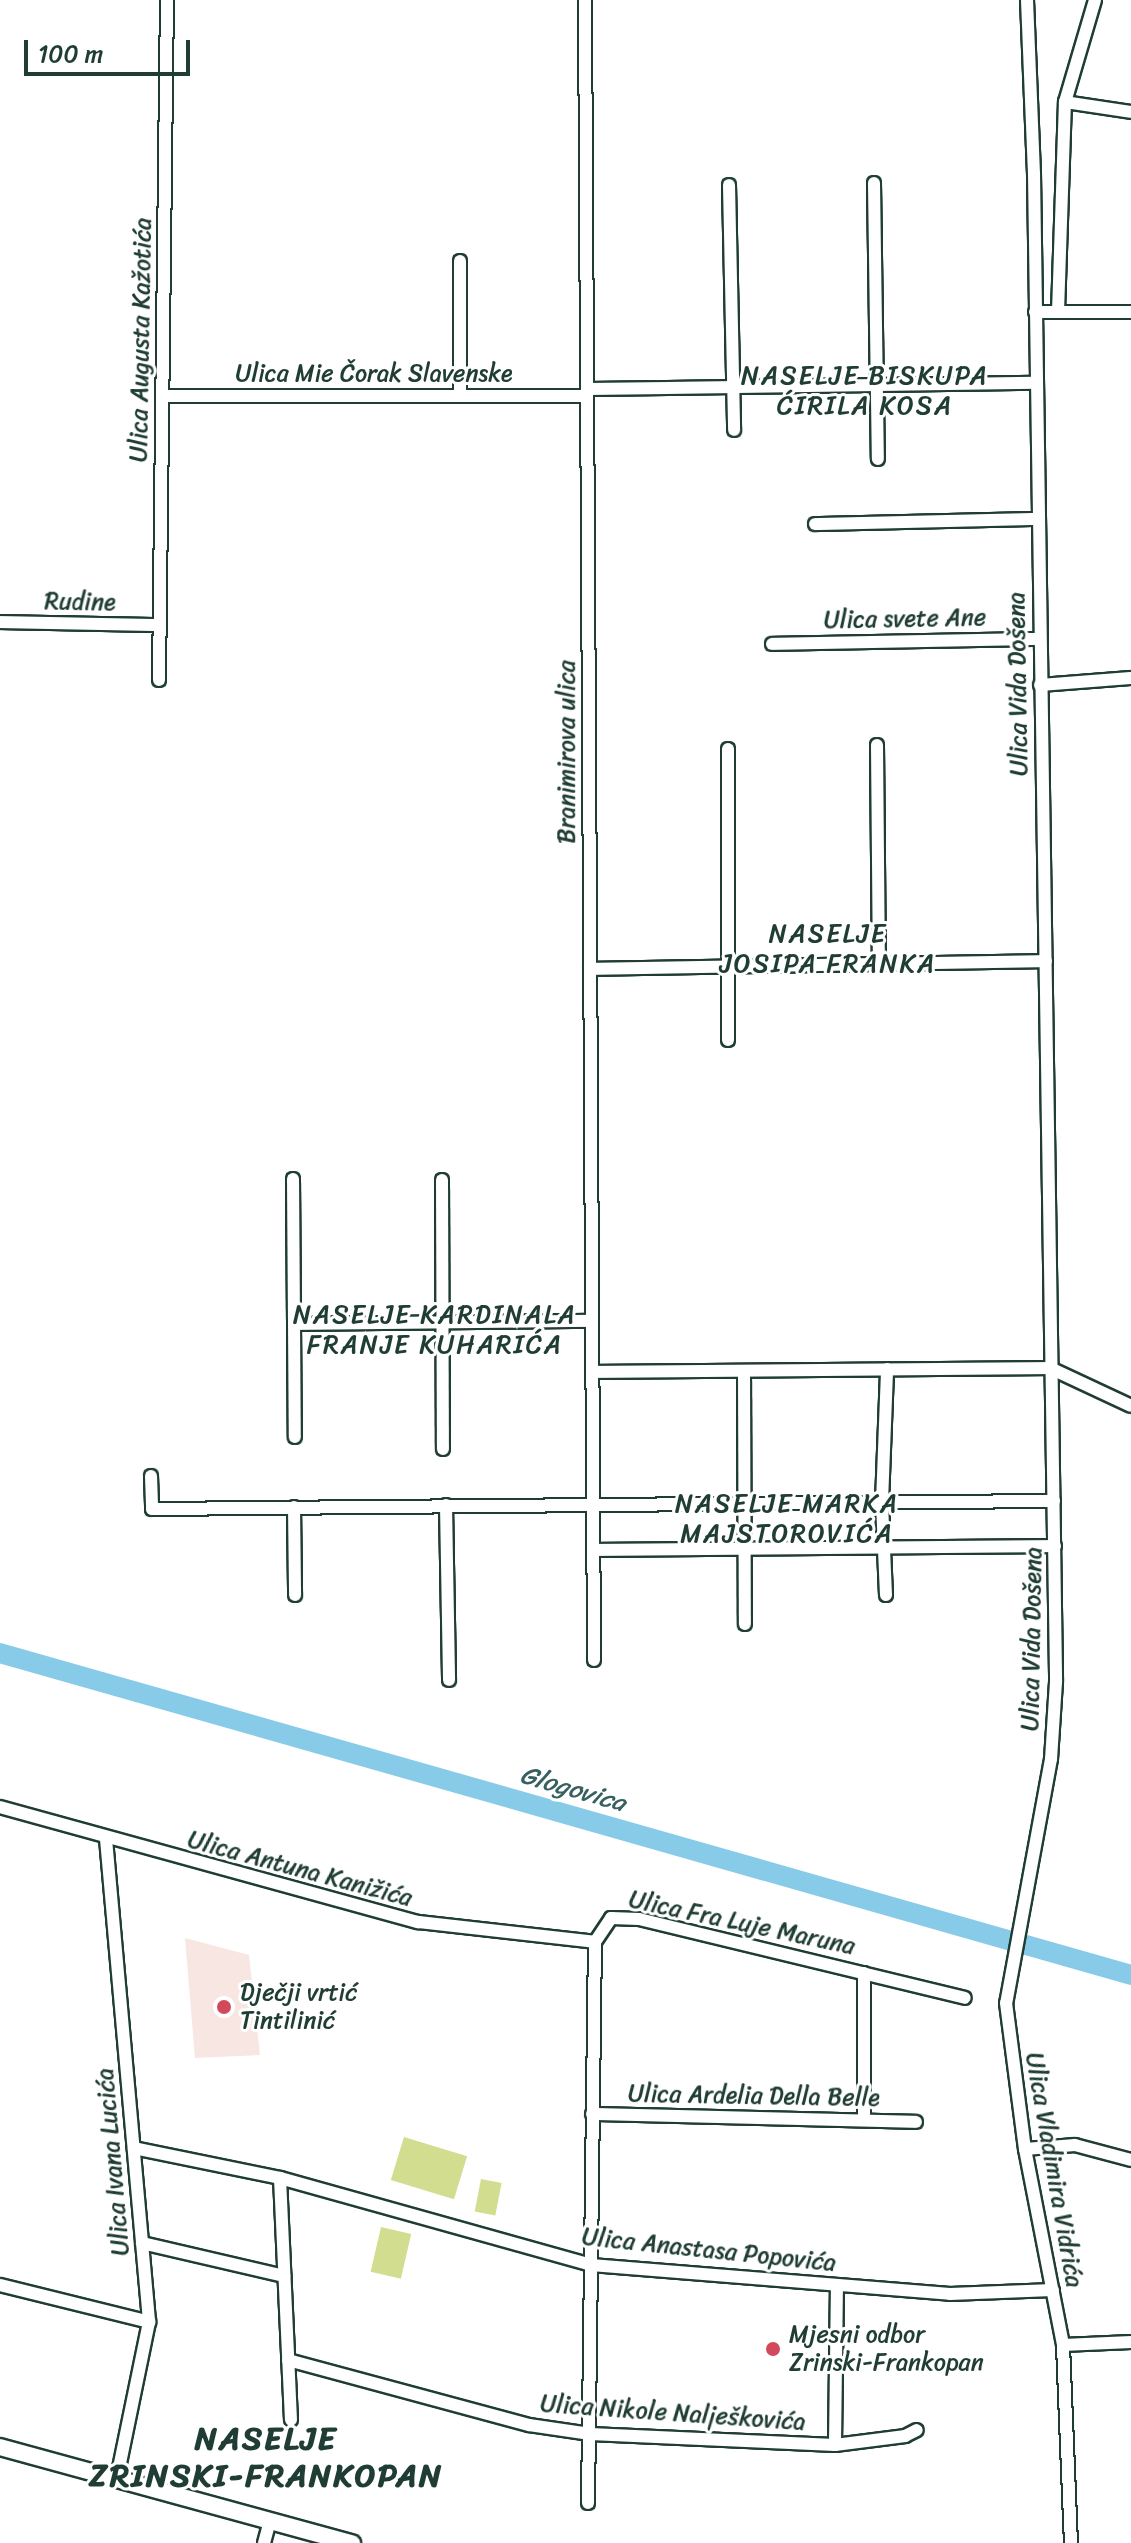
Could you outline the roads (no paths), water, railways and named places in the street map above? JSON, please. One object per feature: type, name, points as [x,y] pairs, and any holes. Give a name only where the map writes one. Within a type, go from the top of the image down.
[{"type":"main road","points":[[0,2447],[352,2543]]},
{"type":"street","name":"Ulica Augusta Kažotića","points":[[159,680],[167,0]]},
{"type":"street","name":"Branimirova ulica","points":[[585,0],[594,1660]]},
{"type":"street","name":"Ulica Vida Došena","points":[[1006,2003],[1056,1723],[1046,961],[1027,0]]},
{"type":"street","points":[[1058,312],[1065,102],[1095,0]]},
{"type":"street","points":[[1065,102],[1131,112]]},
{"type":"street","points":[[874,183],[878,459]]},
{"type":"street","points":[[729,185],[734,430]]},
{"type":"street","points":[[460,261],[460,395]]},
{"type":"street","points":[[1035,312],[1131,312]]},
{"type":"street","points":[[588,392],[1036,383]]},
{"type":"street","name":"Ulica Mie Čorak Slavenske","points":[[162,396],[588,392]]},
{"type":"street","points":[[815,524],[1037,519]]},
{"type":"street","name":"Rudine","points":[[0,622],[160,625]]},
{"type":"street","name":"Ulica svete Ane","points":[[772,644],[1039,639]]},
{"type":"street","points":[[1040,685],[1131,678]]},
{"type":"street","points":[[877,745],[879,964]]},
{"type":"street","points":[[728,749],[731,967],[728,1040]]},
{"type":"street","points":[[590,969],[1046,961]]},
{"type":"street","points":[[293,1179],[295,1437]]},
{"type":"street","points":[[442,1180],[443,1449]]},
{"type":"street","points":[[294,1324],[591,1321]]},
{"type":"street","points":[[593,1372],[1050,1368],[1131,1406]]},
{"type":"street","points":[[886,1595],[882,1502],[887,1369]]},
{"type":"street","points":[[744,1371],[745,1624]]},
{"type":"street","points":[[151,1476],[152,1509],[1054,1501]]},
{"type":"street","points":[[446,1505],[449,1680]]},
{"type":"street","points":[[294,1507],[295,1595]]},
{"type":"street","points":[[595,1550],[1055,1546]]},
{"type":"street","name":"Ulica Antuna Kanižića","points":[[0,1807],[106,1839],[418,1922],[595,1942]]},
{"type":"street","name":"Ulica Ivana Lucića","points":[[106,1839],[149,2322],[117,2478]]},
{"type":"street","name":"Ulica Fra Luje Maruna","points":[[595,1942],[611,1918],[639,1919],[965,1998]]},
{"type":"street","points":[[588,2503],[595,1942]]},
{"type":"street","name":"Ulica Fra Luje Maruna","points":[[864,1973],[864,2120]]},
{"type":"street","name":"Ulica Vladimira Vidrića","points":[[1006,2003],[1025,2149],[1063,2345],[1071,2543]]},
{"type":"street","name":"Ulica Ardelia Della Belle","points":[[592,2114],[916,2122]]},
{"type":"street","points":[[1025,2149],[1075,2145],[1131,2160]]},
{"type":"street","name":"Ulica Anastasa Popovića","points":[[134,2148],[280,2178],[591,2265],[950,2294],[1053,2290]]},
{"type":"street","points":[[280,2178],[291,2420]]},
{"type":"street","points":[[142,2243],[284,2276]]},
{"type":"street","points":[[0,2285],[149,2322]]},
{"type":"street","points":[[835,2445],[837,2286]]},
{"type":"street","points":[[1063,2345],[1131,2342]]},
{"type":"street","name":"Ulica Nikole Nalješkovića","points":[[288,2360],[529,2425],[590,2434],[835,2445],[905,2436],[917,2430]]},
{"type":"street","points":[[264,2543],[270,2521]]},
{"type":"waterway","name":"Glogovica","points":[[0,1653],[1131,1975]]},
{"type":"place","name":"Dječji vrtić Tintilinić","points":[[224,2007]]},
{"type":"place","name":"Mjesni odbor Zrinski-Frankopan","points":[[773,2349]]},
{"type":"district","name":"NASELJE BISKUPA ĆIRILA KOSA","points":[[865,391]]},
{"type":"district","name":"NASELJE JOSIPA FRANKA","points":[[828,949]]},
{"type":"district","name":"NASELJE KARDINALA FRANJE KUHARIĆA","points":[[435,1330]]},
{"type":"district","name":"NASELJE MARKA MAJSTOROVIĆA","points":[[787,1519]]},
{"type":"district","name":"NASELJE ZRINSKI-FRANKOPAN","points":[[266,2458]]}]
